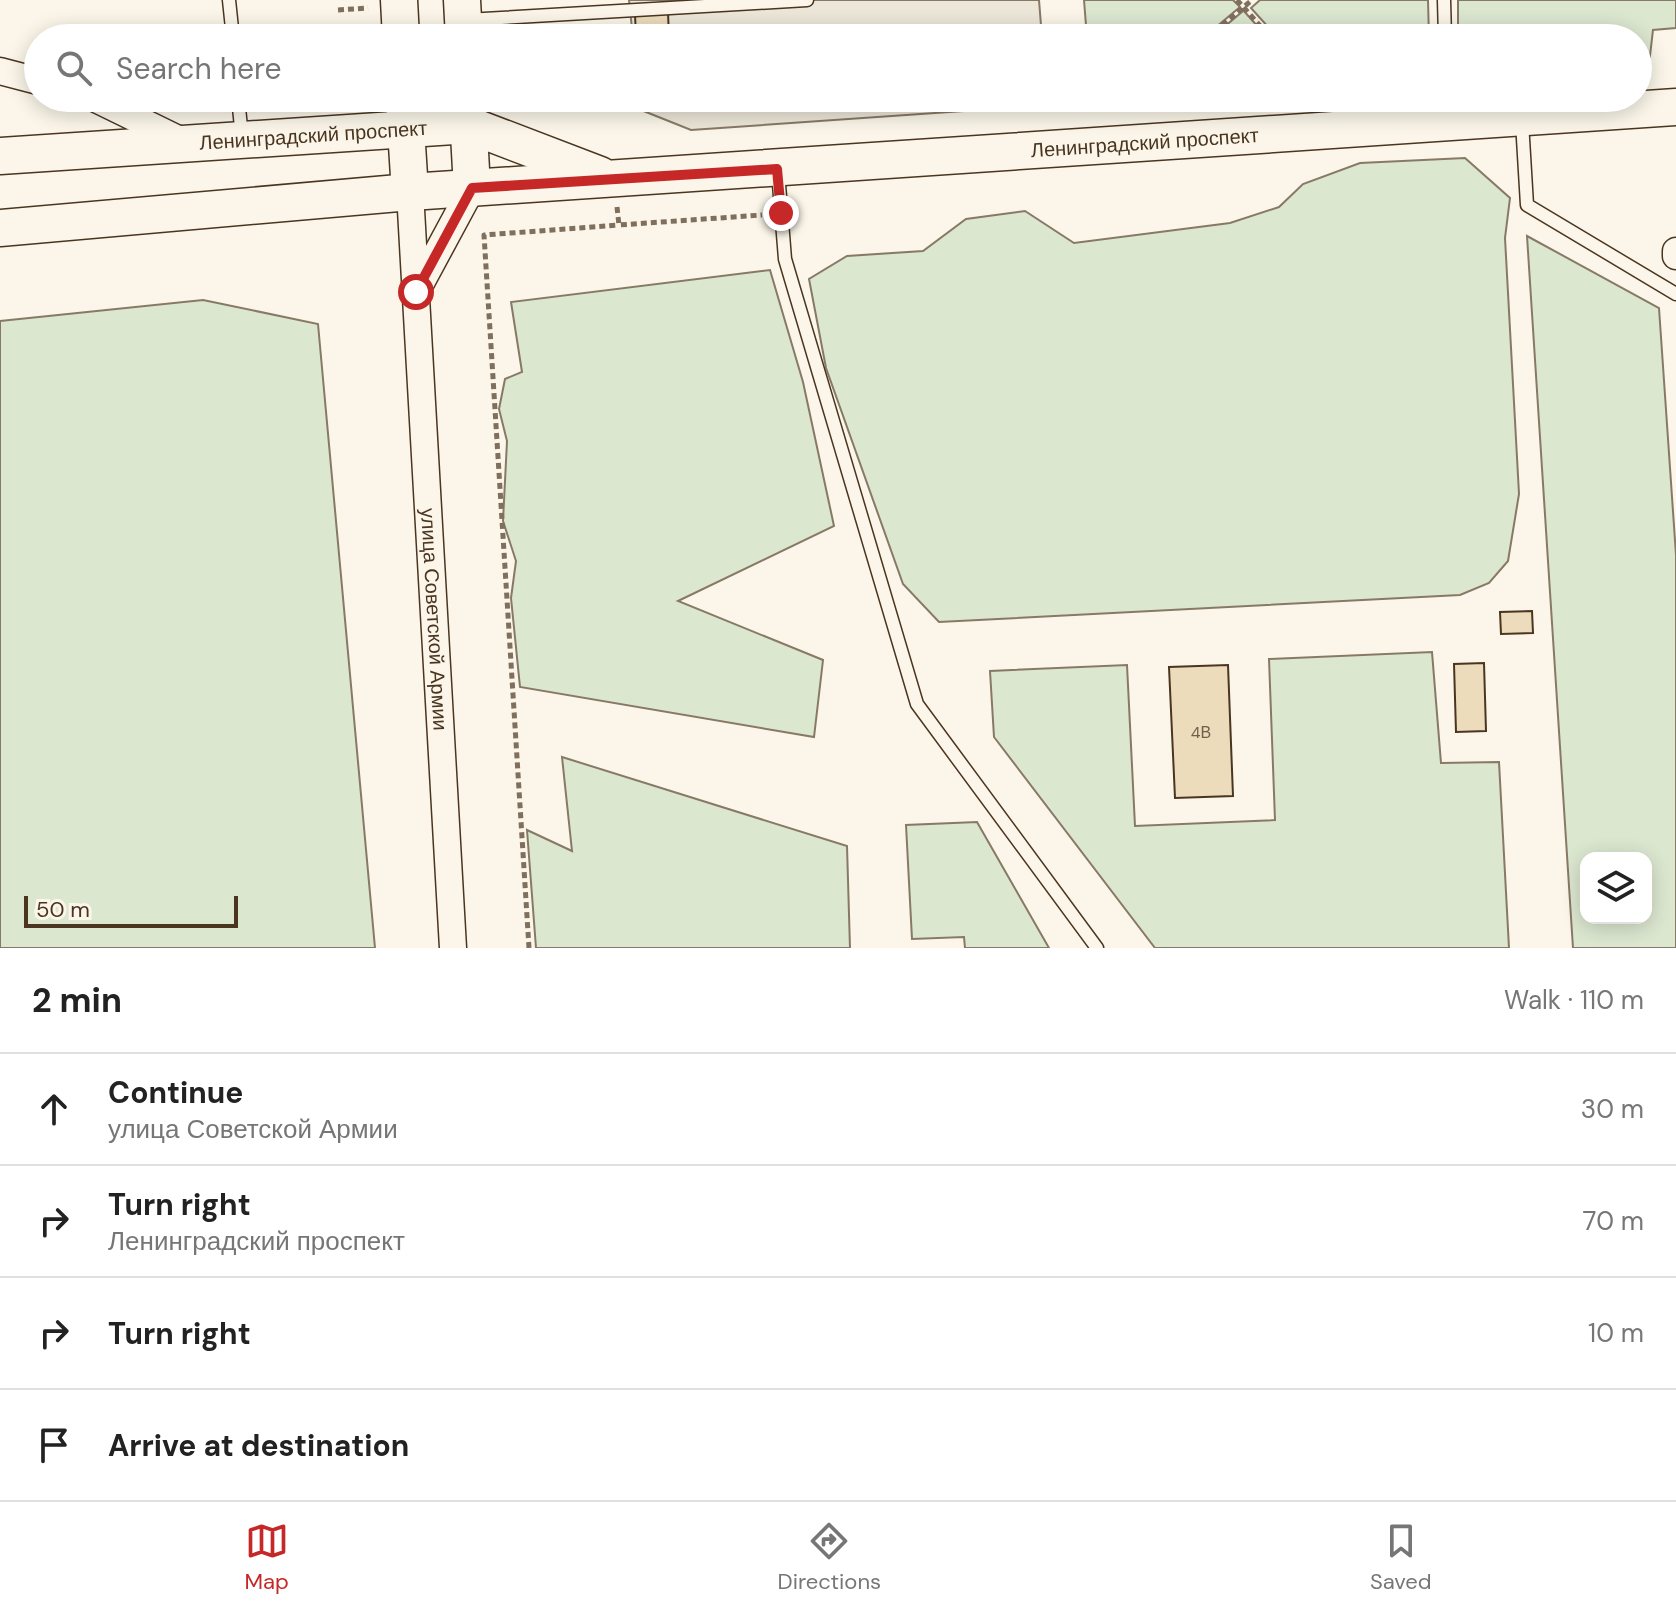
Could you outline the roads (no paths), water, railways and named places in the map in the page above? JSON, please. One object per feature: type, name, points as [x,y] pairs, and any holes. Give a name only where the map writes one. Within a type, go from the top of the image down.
[{"type":"main road","points":[[399,0],[400,24]]},
{"type":"main road","name":"Ленинградский проспект","points":[[1652,108],[1676,107]]},
{"type":"main road","points":[[468,112],[472,188]]},
{"type":"main road","name":"Ленинградский проспект","points":[[0,156],[242,140],[405,113],[468,112],[615,180]]},
{"type":"main road","name":"Ленинградский проспект","points":[[0,228],[410,192],[777,169],[1448,115],[1521,116],[1590,112]]},
{"type":"main road","name":"улица Советской Армии","points":[[405,113],[410,192]]},
{"type":"street","points":[[0,71],[24,77]]},
{"type":"street","points":[[122,112],[187,144]]},
{"type":"street","points":[[416,292],[472,188]]},
{"type":"street","name":"улица Советской Армии","points":[[410,192],[453,948]]},
{"type":"lane","points":[[229,0],[232,24]]},
{"type":"lane","points":[[463,19],[807,0]]},
{"type":"lane","points":[[1444,0],[1445,24]]},
{"type":"lane","points":[[239,112],[242,140]]},
{"type":"lane","points":[[1521,116],[1527,205],[1676,294]]},
{"type":"lane","points":[[777,169],[785,259],[917,704],[1097,948]]}]
